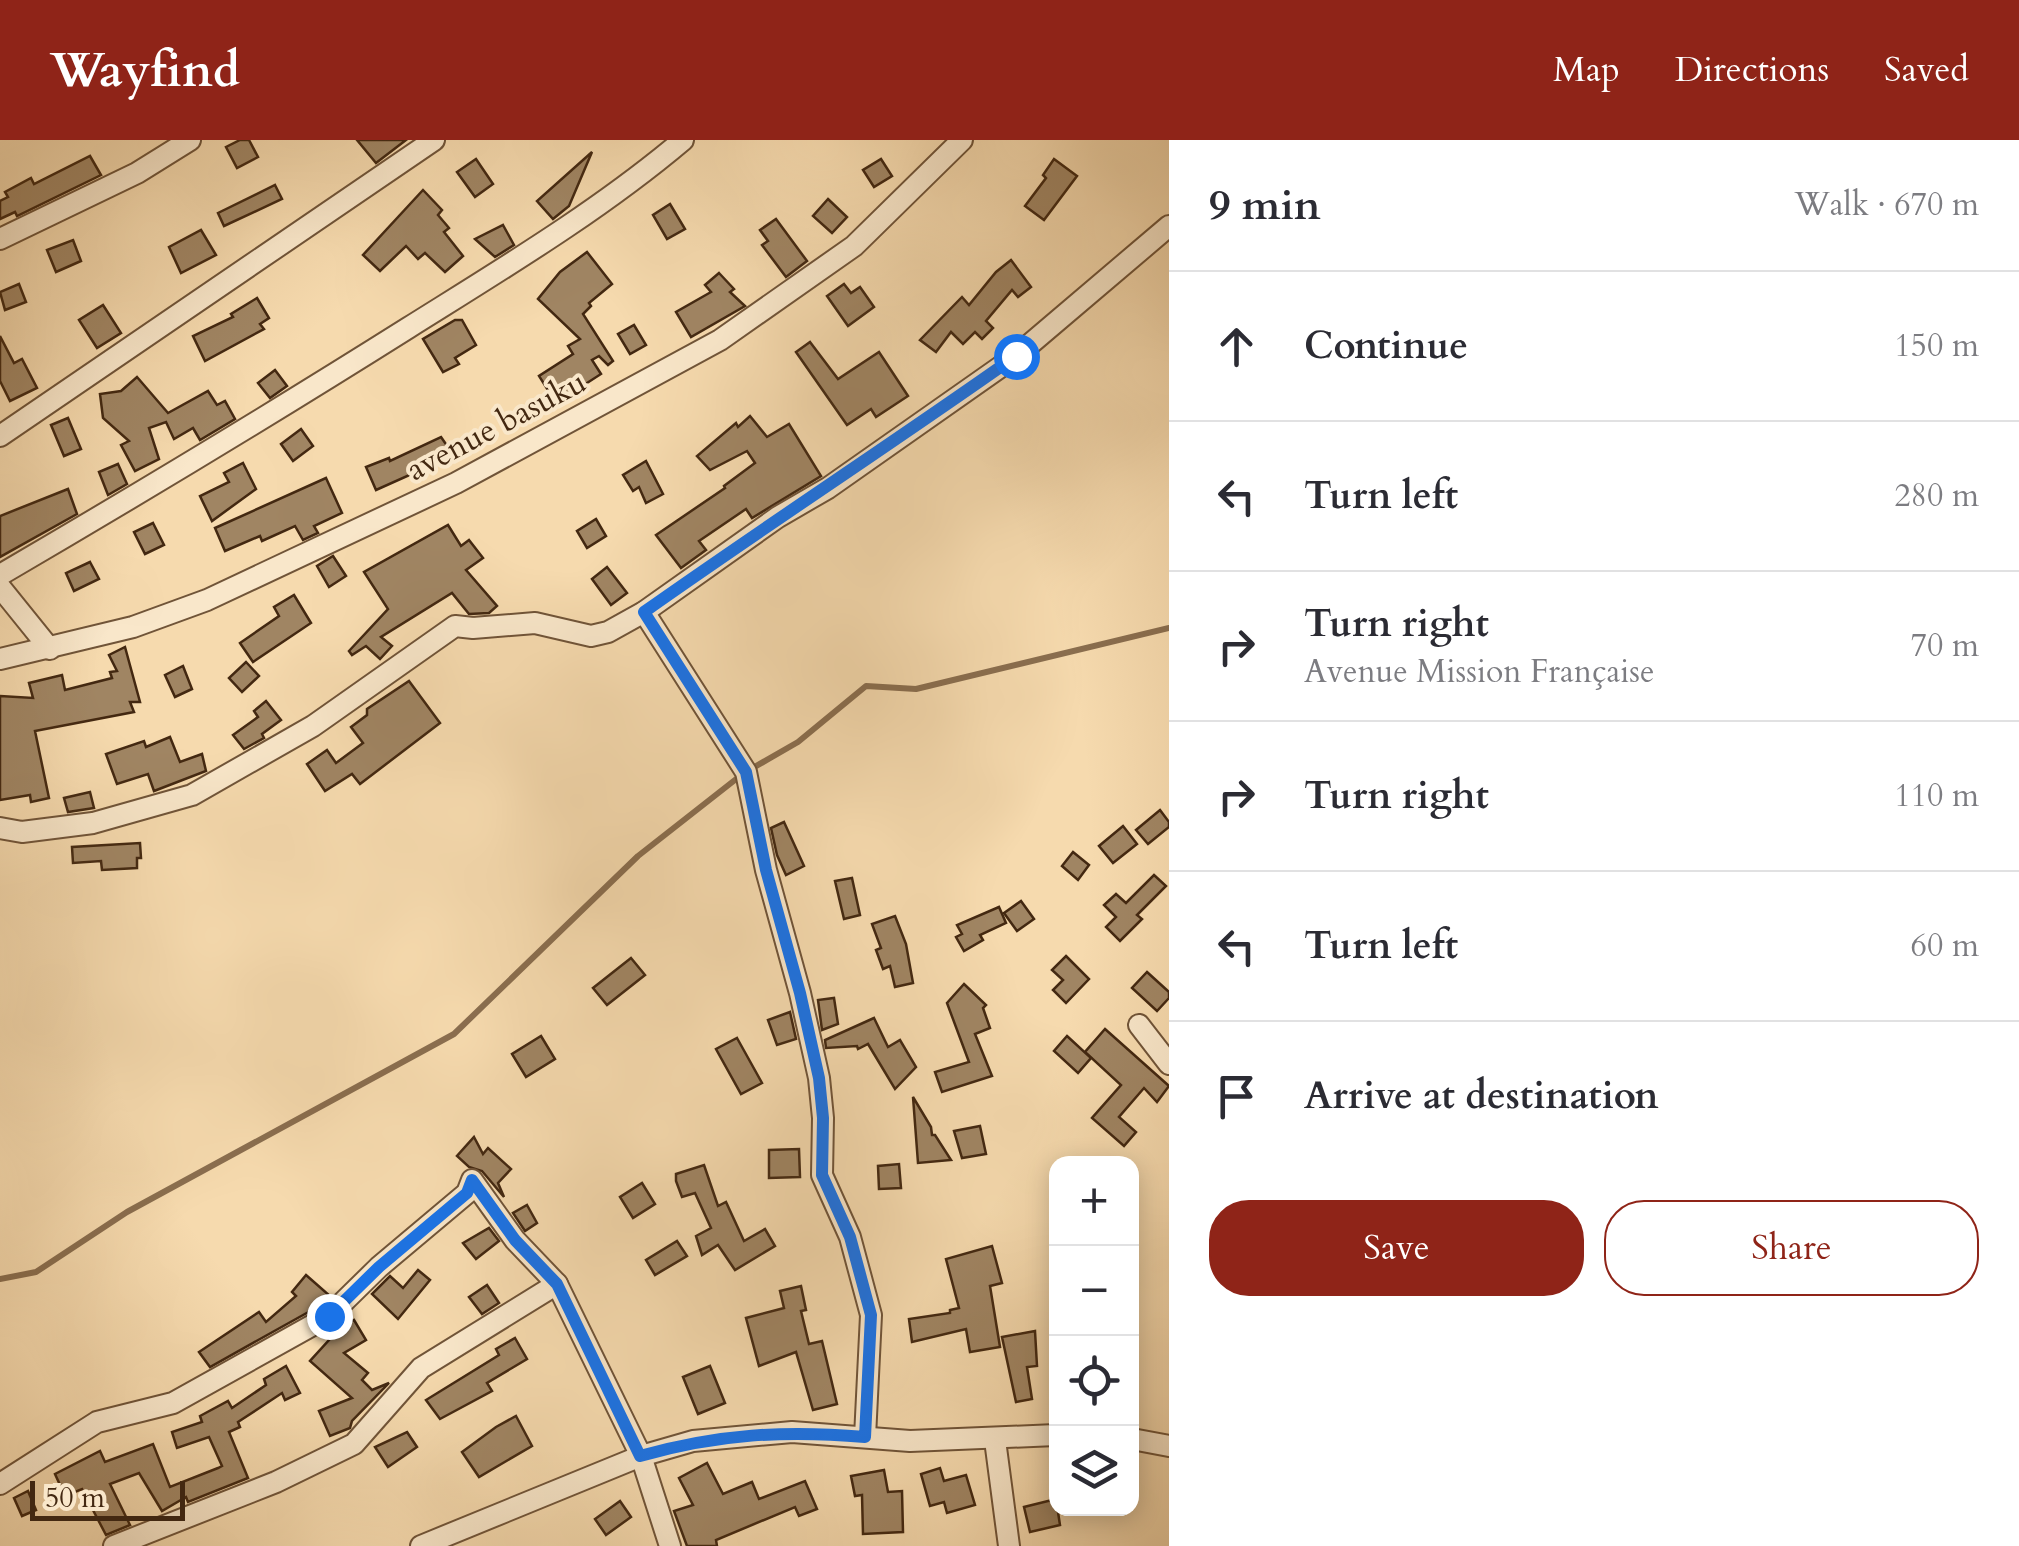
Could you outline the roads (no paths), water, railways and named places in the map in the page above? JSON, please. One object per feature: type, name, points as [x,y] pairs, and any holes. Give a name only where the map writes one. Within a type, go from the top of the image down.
[{"type":"street","points":[[0,239],[137,173],[190,140]]},
{"type":"street","points":[[0,436],[434,140]]},
{"type":"street","points":[[0,575],[216,448],[487,279],[652,166],[683,140]]},
{"type":"street","name":"avenue basuku","points":[[0,660],[134,628],[207,600],[456,482],[720,340],[854,246],[962,140]]},
{"type":"street","points":[[0,828],[22,832],[93,823],[192,795],[313,726],[455,626],[535,622],[591,636],[608,632],[644,612],[778,517],[828,488],[1016,356],[1169,226]]},
{"type":"street","points":[[0,586],[50,649]]},
{"type":"street","points":[[644,612],[746,772],[766,870],[819,1078],[822,1175],[850,1237],[871,1315],[865,1437]]},
{"type":"street","points":[[1139,1025],[1169,1064]]},
{"type":"street","points":[[0,1484],[97,1422],[173,1403],[329,1316],[379,1267],[467,1193],[472,1180],[515,1240],[557,1284],[640,1456],[670,1546]]},
{"type":"street","points":[[114,1546],[276,1482],[354,1444],[421,1368],[557,1284]]},
{"type":"street","points":[[421,1546],[640,1456],[706,1439],[792,1432],[910,1442],[1049,1436]]},
{"type":"street","points":[[996,1440],[1010,1546]]},
{"type":"street","points":[[1139,1440],[1169,1446]]},
{"type":"waterway","points":[[751,769],[798,742],[866,686],[916,689],[1169,628]]},
{"type":"waterway","points":[[0,1279],[36,1272],[127,1212],[454,1034],[638,856],[740,776]]}]
